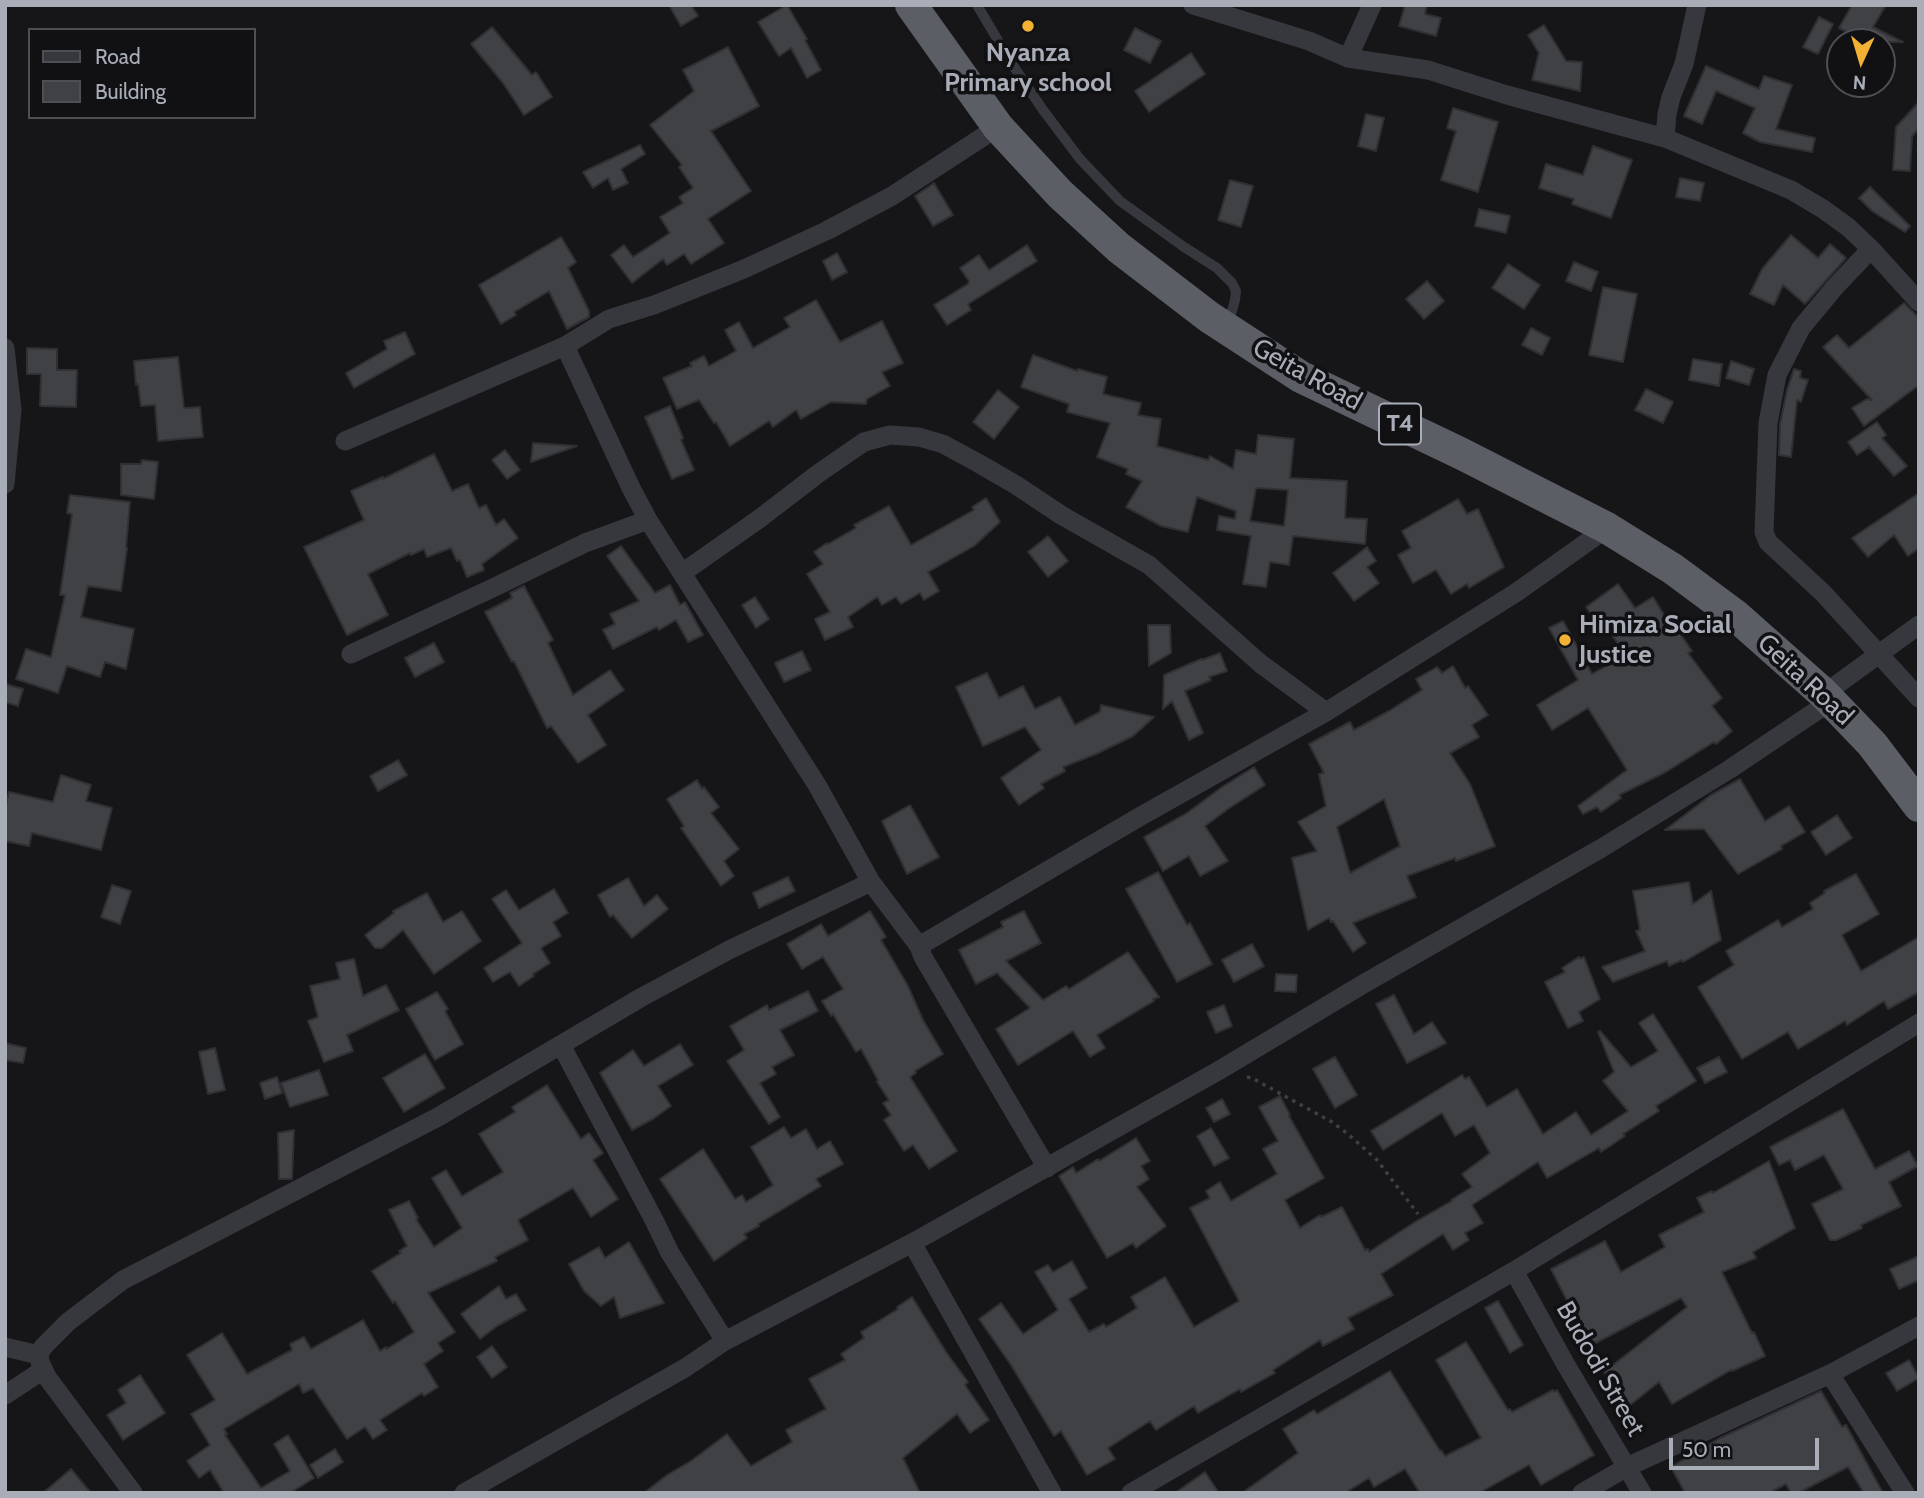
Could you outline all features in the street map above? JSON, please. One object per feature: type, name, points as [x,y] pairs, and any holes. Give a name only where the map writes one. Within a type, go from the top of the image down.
[{"type":"highway","name":"Geita Road","points":[[911,5],[998,127],[1060,194],[1119,248],[1223,327],[1301,377],[1607,527],[1673,569],[1735,615],[1827,697],[1872,744],[1919,806]]},
{"type":"street","points":[[1194,5],[1309,41],[1362,62],[1428,70],[1507,95],[1665,138],[1791,190],[1849,227],[1919,302]]},
{"type":"street","points":[[1348,58],[1372,5]]},
{"type":"street","points":[[1665,138],[1671,97],[1684,64],[1697,5]]},
{"type":"street","points":[[345,441],[565,346],[609,319],[654,305],[744,269],[837,225],[892,197],[998,127]]},
{"type":"street","points":[[1871,249],[1801,328],[1777,376],[1768,423],[1764,532],[1768,542],[1823,593],[1919,698]]},
{"type":"street","points":[[565,346],[648,520],[817,785],[871,882],[919,946],[1047,1168]]},
{"type":"street","points":[[5,348],[12,410],[5,484]]},
{"type":"street","points":[[682,573],[864,443],[890,435],[919,437],[943,444],[978,463],[1061,515],[1149,565],[1261,664],[1326,712]]},
{"type":"street","points":[[351,654],[585,543],[648,520]]},
{"type":"street","points":[[919,946],[1326,712],[1517,592],[1607,527]]},
{"type":"street","points":[[464,1493],[685,1368],[725,1341],[912,1243],[1047,1168],[1600,849],[1730,769],[1919,625]]},
{"type":"street","points":[[5,1395],[41,1363],[43,1347],[68,1322],[123,1280],[438,1117],[642,997],[729,950],[871,882]]},
{"type":"street","points":[[1132,1493],[1514,1271],[1919,1023]]},
{"type":"street","points":[[561,1045],[670,1253],[725,1341]]},
{"type":"street","points":[[912,1243],[1052,1493]]},
{"type":"street","name":"Budodi Street","points":[[1514,1271],[1559,1354],[1642,1493]]},
{"type":"street","points":[[1582,1493],[1627,1467],[1830,1374],[1919,1326]]},
{"type":"street","points":[[5,1347],[41,1363],[134,1493]]},
{"type":"street","points":[[1830,1374],[1905,1493]]},
{"type":"lane","points":[[977,5],[1020,75],[1080,159],[1120,201],[1217,268],[1232,283],[1236,291],[1235,300],[1223,327]]},
{"type":"path","points":[[1218,1071],[1252,1078],[1332,1122],[1377,1160],[1418,1214]]},
{"type":"building","points":[[669,5],[691,5],[698,16],[681,26]]},
{"type":"building","points":[[787,5],[821,70],[807,78],[791,48],[779,56],[758,22]]},
{"type":"building","points":[[1405,5],[1427,5],[1425,14],[1441,18],[1436,36],[1399,26]]},
{"type":"building","points":[[1852,5],[1886,5],[1873,27],[1875,28],[1839,28]]},
{"type":"building","points":[[1819,17],[1833,24],[1831,28],[1826,28],[1826,38],[1818,54],[1803,47]]},
{"type":"building","points":[[1544,25],[1566,61],[1582,62],[1580,91],[1532,80],[1539,53],[1528,35]]},
{"type":"building","points":[[492,27],[532,75],[536,72],[552,97],[524,115],[503,83],[471,44]]},
{"type":"building","points":[[1135,28],[1161,41],[1150,63],[1124,50]]},
{"type":"building","points":[[728,47],[759,106],[711,131],[751,191],[708,219],[724,243],[691,264],[684,254],[667,265],[663,259],[632,283],[611,255],[624,245],[633,257],[670,233],[660,217],[683,203],[679,197],[693,188],[679,167],[682,165],[650,125],[694,91],[683,70]]},
{"type":"building","points":[[1191,53],[1205,74],[1149,112],[1135,91]]},
{"type":"building","points":[[1706,66],[1759,89],[1764,76],[1792,85],[1776,129],[1815,138],[1812,152],[1760,142],[1743,133],[1755,108],[1716,91],[1702,124],[1684,116]]},
{"type":"building","points":[[1919,102],[1919,128],[1912,136],[1910,171],[1893,170],[1896,127]]},
{"type":"building","points":[[1453,108],[1498,122],[1478,192],[1441,180],[1456,131],[1447,128]]},
{"type":"building","points":[[1366,114],[1384,118],[1376,151],[1358,146]]},
{"type":"building","points":[[640,145],[645,154],[621,169],[628,183],[613,190],[608,178],[593,188],[583,172]]},
{"type":"building","points":[[1593,146],[1632,160],[1611,218],[1572,204],[1574,199],[1539,188],[1546,164],[1583,175]]},
{"type":"building","points":[[1680,178],[1704,183],[1700,201],[1676,197]]},
{"type":"building","points":[[1230,180],[1253,186],[1241,227],[1218,220]]},
{"type":"building","points":[[934,183],[953,215],[933,226],[915,196]]},
{"type":"building","points":[[1870,187],[1910,226],[1905,232],[1872,211],[1859,198]]},
{"type":"building","points":[[1479,209],[1510,216],[1506,233],[1475,226]]},
{"type":"building","points":[[1791,235],[1818,258],[1830,244],[1846,258],[1805,304],[1783,285],[1774,305],[1750,294],[1762,269]]},
{"type":"building","points":[[561,237],[576,262],[568,268],[589,311],[589,317],[567,329],[549,291],[514,312],[516,315],[501,324],[479,285]]},
{"type":"building","points":[[1027,245],[1037,261],[968,304],[971,310],[947,325],[934,305],[968,284],[969,281],[960,268],[979,255],[989,270]]},
{"type":"building","points":[[837,253],[847,272],[832,280],[823,261]]},
{"type":"building","points":[[1574,262],[1598,272],[1591,291],[1566,281]]},
{"type":"building","points":[[1508,264],[1540,285],[1524,309],[1492,288]]},
{"type":"building","points":[[1427,281],[1444,301],[1424,319],[1406,299]]},
{"type":"building","points":[[1603,287],[1637,294],[1623,362],[1589,355]]},
{"type":"building","points":[[816,300],[840,342],[882,321],[903,363],[882,372],[890,386],[867,399],[866,404],[831,402],[801,419],[796,410],[773,427],[769,421],[730,446],[699,400],[677,409],[663,378],[692,366],[690,363],[704,356],[709,366],[736,351],[725,330],[739,322],[753,348],[790,327],[784,318]]},
{"type":"building","points":[[1904,303],[1919,318],[1919,385],[1864,426],[1852,408],[1867,399],[1872,400],[1823,347],[1837,335],[1849,348]]},
{"type":"building","points":[[1531,328],[1550,338],[1542,355],[1522,345]]},
{"type":"building","points":[[405,332],[415,354],[354,388],[346,373],[387,349],[384,341]]},
{"type":"building","points":[[27,348],[57,349],[57,370],[77,370],[76,407],[40,406],[41,374],[27,374]]},
{"type":"building","points":[[1033,355],[1077,371],[1078,369],[1107,377],[1103,394],[1141,403],[1138,415],[1161,419],[1157,446],[1208,460],[1210,456],[1233,469],[1236,450],[1256,454],[1258,435],[1294,439],[1290,478],[1347,481],[1345,518],[1367,519],[1365,544],[1293,536],[1289,565],[1270,562],[1266,587],[1243,584],[1251,536],[1217,530],[1219,516],[1235,519],[1236,511],[1197,497],[1188,532],[1161,526],[1126,507],[1142,481],[1126,474],[1128,469],[1097,457],[1110,423],[1067,412],[1069,404],[1021,387]],"holes":[[[1256,488],[1288,490],[1284,526],[1250,521]]]},
{"type":"building","points":[[178,357],[184,408],[200,407],[203,437],[158,441],[155,405],[141,406],[134,361]]},
{"type":"building","points":[[1693,359],[1722,364],[1719,386],[1689,380]]},
{"type":"building","points":[[1731,361],[1754,369],[1749,385],[1726,378]]},
{"type":"building","points":[[1794,369],[1801,371],[1800,378],[1808,380],[1801,402],[1797,400],[1791,457],[1779,455],[1780,424]]},
{"type":"building","points":[[1646,389],[1673,402],[1663,423],[1635,410]]},
{"type":"building","points":[[998,390],[1019,407],[994,439],[973,422]]},
{"type":"building","points":[[670,406],[694,470],[672,479],[645,417]]},
{"type":"building","points":[[1877,422],[1886,435],[1882,438],[1907,466],[1894,476],[1869,447],[1857,455],[1848,442]]},
{"type":"building","points":[[533,443],[577,446],[531,462]]},
{"type":"building","points":[[505,450],[520,470],[507,479],[492,460]]},
{"type":"building","points":[[434,454],[452,491],[468,484],[479,508],[486,505],[496,525],[504,519],[518,538],[482,564],[484,570],[467,577],[451,548],[427,557],[424,549],[411,555],[410,553],[368,574],[388,615],[347,635],[304,547],[364,520],[351,491]]},
{"type":"building","points":[[142,460],[158,462],[154,499],[121,495],[121,464],[141,464]]},
{"type":"building","points":[[1919,493],[1919,548],[1908,556],[1894,535],[1868,557],[1852,538]]},
{"type":"building","points":[[70,495],[130,502],[121,591],[88,586],[81,617],[134,629],[126,669],[105,662],[100,677],[67,666],[58,693],[16,679],[26,649],[51,657],[65,595],[60,595],[72,514],[67,513]]},
{"type":"building","points":[[986,498],[1000,522],[974,546],[928,572],[939,591],[924,600],[920,593],[901,604],[896,597],[882,605],[877,597],[848,617],[853,627],[825,640],[815,619],[830,612],[807,574],[823,564],[814,552],[856,528],[854,525],[889,506],[911,545],[974,510],[972,507]]},
{"type":"building","points":[[1458,499],[1467,514],[1478,509],[1504,567],[1469,588],[1467,584],[1451,594],[1436,570],[1413,583],[1398,555],[1411,548],[1402,531]]},
{"type":"building","points":[[1048,536],[1068,561],[1048,577],[1028,552]]},
{"type":"building","points":[[621,546],[655,593],[670,585],[680,605],[685,602],[703,635],[688,642],[676,620],[613,649],[603,630],[615,624],[610,614],[639,601],[607,556]]},
{"type":"building","points":[[1367,547],[1376,561],[1367,567],[1379,583],[1354,601],[1333,573]]},
{"type":"building","points":[[1618,584],[1635,608],[1653,597],[1672,628],[1675,626],[1692,651],[1688,653],[1722,698],[1712,706],[1732,731],[1716,744],[1714,742],[1664,773],[1619,795],[1621,798],[1601,812],[1597,807],[1583,814],[1578,806],[1627,770],[1588,708],[1552,730],[1537,705],[1578,680],[1549,628],[1563,621],[1592,674],[1626,655],[1606,627],[1602,630],[1586,607]]},
{"type":"building","points":[[524,586],[553,640],[548,643],[573,695],[610,670],[624,690],[588,715],[606,745],[578,763],[551,726],[547,728],[514,661],[512,662],[485,612],[512,598],[510,593]]},
{"type":"building","points":[[755,597],[769,619],[756,628],[742,605]]},
{"type":"building","points":[[1148,625],[1170,625],[1171,653],[1149,666]]},
{"type":"building","points":[[434,643],[444,662],[415,677],[405,658]]},
{"type":"building","points":[[802,651],[811,670],[784,682],[775,663]]},
{"type":"building","points":[[1220,653],[1227,671],[1209,677],[1211,680],[1185,691],[1203,733],[1189,740],[1172,701],[1163,709],[1164,675]]},
{"type":"building","points":[[1453,666],[1465,688],[1468,686],[1488,715],[1472,725],[1479,737],[1450,753],[1470,784],[1495,846],[1407,876],[1416,897],[1353,923],[1366,943],[1353,952],[1329,918],[1308,930],[1292,858],[1317,851],[1298,822],[1326,806],[1319,774],[1324,773],[1309,744],[1350,722],[1354,730],[1422,690],[1416,679],[1437,667],[1442,673]],"holes":[[[1384,799],[1400,846],[1350,873],[1337,827]]]},
{"type":"building","points":[[987,673],[999,698],[1023,686],[1035,709],[1060,697],[1075,725],[1100,712],[1101,705],[1154,717],[1133,736],[1063,767],[1065,771],[1041,784],[1044,788],[1019,805],[1001,778],[1041,750],[1025,727],[983,746],[956,687]]},
{"type":"building","points":[[5,684],[23,689],[18,706],[5,702]]},
{"type":"building","points":[[398,760],[407,775],[378,791],[370,776]]},
{"type":"building","points":[[1254,767],[1265,785],[1205,826],[1228,861],[1200,876],[1189,856],[1163,871],[1144,837],[1187,813]]},
{"type":"building","points":[[61,775],[91,785],[86,801],[112,808],[101,850],[32,833],[29,846],[5,841],[5,810],[9,792],[53,802]]},
{"type":"building","points":[[1740,779],[1765,821],[1789,806],[1805,832],[1781,846],[1782,849],[1738,874],[1704,829],[1665,830],[1711,795]]},
{"type":"building","points":[[697,780],[719,807],[711,813],[739,849],[724,861],[734,876],[721,886],[681,828],[684,826],[667,799]]},
{"type":"building","points":[[910,805],[939,857],[907,874],[882,821]]},
{"type":"building","points":[[1837,815],[1852,838],[1826,855],[1811,832]]},
{"type":"building","points":[[1158,872],[1212,964],[1177,982],[1126,889]]},
{"type":"building","points":[[1856,874],[1879,914],[1842,935],[1861,971],[1919,937],[1919,992],[1888,1009],[1884,1001],[1847,1025],[1845,1021],[1798,1049],[1788,1032],[1742,1059],[1698,987],[1734,965],[1726,951],[1778,920],[1782,927],[1813,909],[1810,903],[1825,893],[1824,891]]},
{"type":"building","points":[[788,877],[795,891],[759,908],[753,893]]},
{"type":"building","points":[[628,878],[644,906],[657,895],[668,909],[632,938],[613,915],[610,917],[598,895]]},
{"type":"building","points":[[1689,882],[1693,904],[1711,891],[1721,940],[1683,962],[1682,960],[1669,966],[1667,961],[1613,982],[1602,967],[1645,951],[1636,931],[1640,930],[1633,891]]},
{"type":"building","points":[[112,885],[131,891],[120,924],[101,917]]},
{"type":"building","points":[[554,889],[568,913],[553,922],[561,936],[541,948],[550,963],[519,986],[510,972],[493,982],[484,968],[522,943],[492,899],[506,890],[519,910]]},
{"type":"building","points":[[427,893],[443,922],[462,911],[481,941],[434,974],[403,930],[382,948],[375,948],[365,935],[394,913],[393,911]]},
{"type":"building","points":[[870,911],[886,937],[881,940],[943,1054],[910,1077],[957,1151],[929,1169],[913,1145],[904,1151],[884,1120],[891,1115],[883,1103],[889,1100],[861,1049],[856,1052],[822,1001],[843,989],[823,957],[802,969],[787,944],[821,924],[828,936]]},
{"type":"building","points":[[1024,911],[1041,943],[1006,961],[1043,1000],[1066,986],[1069,989],[1128,952],[1159,997],[1097,1035],[1105,1048],[1090,1057],[1073,1031],[1018,1065],[996,1029],[1030,1008],[997,973],[976,984],[959,950],[1003,927],[1001,922]]},
{"type":"building","points":[[1252,944],[1264,966],[1234,982],[1222,960]]},
{"type":"building","points":[[1579,957],[1584,957],[1600,999],[1579,1012],[1583,1021],[1568,1028],[1545,982],[1565,972],[1562,968]]},
{"type":"building","points":[[354,959],[363,996],[386,985],[399,1010],[347,1035],[353,1051],[324,1062],[308,1021],[318,1017],[310,986],[340,979],[336,963]]},
{"type":"building","points":[[1276,974],[1297,975],[1296,992],[1275,991]]},
{"type":"building","points":[[808,991],[818,1011],[780,1030],[794,1055],[772,1067],[776,1074],[760,1083],[780,1117],[769,1124],[727,1061],[744,1050],[730,1026],[767,1005],[769,1010]]},
{"type":"building","points":[[437,992],[448,1009],[445,1011],[463,1044],[435,1060],[406,1009]]},
{"type":"building","points":[[1394,995],[1414,1034],[1432,1022],[1446,1043],[1407,1063],[1376,1004]]},
{"type":"building","points":[[1224,1005],[1232,1026],[1216,1033],[1207,1012]]},
{"type":"building","points":[[1653,1014],[1696,1081],[1656,1106],[1659,1111],[1601,1152],[1599,1148],[1547,1178],[1538,1162],[1472,1205],[1483,1223],[1465,1233],[1469,1240],[1453,1250],[1443,1234],[1381,1274],[1393,1295],[1348,1318],[1354,1329],[1323,1346],[1320,1340],[1273,1370],[1275,1373],[1198,1413],[1194,1406],[1156,1430],[1150,1421],[1108,1448],[1115,1459],[1087,1475],[1061,1431],[1054,1436],[1011,1365],[979,1319],[1001,1303],[1023,1334],[1058,1310],[1035,1272],[1048,1265],[1053,1272],[1072,1261],[1087,1288],[1069,1299],[1089,1332],[1104,1324],[1106,1327],[1137,1308],[1131,1297],[1165,1277],[1194,1327],[1239,1301],[1190,1208],[1210,1198],[1206,1191],[1220,1182],[1231,1201],[1277,1174],[1263,1149],[1278,1141],[1259,1107],[1280,1096],[1324,1178],[1285,1200],[1300,1228],[1320,1215],[1321,1217],[1342,1207],[1365,1250],[1368,1249],[1369,1252],[1472,1187],[1462,1174],[1490,1153],[1474,1125],[1455,1136],[1442,1113],[1383,1150],[1371,1131],[1462,1075],[1465,1079],[1469,1077],[1487,1107],[1517,1089],[1543,1134],[1576,1112],[1591,1135],[1628,1111],[1603,1081],[1614,1072],[1598,1032],[1600,1031],[1631,1067],[1658,1051],[1639,1023]]},
{"type":"building","points":[[5,1043],[26,1048],[23,1063],[5,1060]]},
{"type":"building","points":[[680,1044],[693,1065],[658,1086],[671,1106],[632,1130],[600,1073],[633,1050],[644,1066]]},
{"type":"building","points":[[215,1048],[225,1090],[208,1094],[199,1052]]},
{"type":"building","points":[[425,1054],[445,1088],[404,1112],[383,1078]]},
{"type":"building","points":[[1335,1057],[1357,1095],[1335,1108],[1313,1069]]},
{"type":"building","points":[[1719,1057],[1727,1072],[1705,1083],[1697,1068]]},
{"type":"building","points":[[319,1070],[328,1095],[290,1107],[281,1083]]},
{"type":"building","points":[[277,1077],[282,1093],[265,1099],[260,1083]]},
{"type":"building","points":[[547,1085],[581,1139],[589,1133],[603,1153],[593,1160],[618,1199],[591,1217],[573,1188],[518,1220],[528,1240],[495,1257],[497,1261],[428,1293],[455,1332],[438,1343],[443,1351],[424,1364],[438,1387],[424,1396],[422,1393],[380,1420],[387,1430],[373,1439],[365,1427],[347,1439],[313,1388],[303,1393],[299,1384],[224,1429],[227,1434],[225,1435],[261,1488],[290,1471],[274,1444],[288,1435],[314,1478],[290,1493],[224,1493],[210,1470],[199,1478],[187,1461],[210,1445],[191,1414],[215,1400],[187,1355],[222,1333],[247,1374],[292,1350],[290,1344],[304,1337],[311,1349],[363,1320],[380,1351],[414,1332],[372,1271],[401,1253],[399,1251],[407,1246],[389,1210],[409,1201],[418,1218],[416,1219],[434,1247],[462,1228],[432,1178],[446,1170],[462,1196],[503,1172],[479,1134],[515,1112],[512,1107]]},
{"type":"building","points":[[1222,1099],[1230,1114],[1214,1122],[1206,1108]]},
{"type":"building","points":[[1843,1109],[1875,1169],[1909,1151],[1918,1166],[1889,1182],[1901,1206],[1861,1225],[1862,1228],[1836,1240],[1830,1240],[1812,1204],[1843,1189],[1824,1155],[1795,1170],[1790,1160],[1779,1165],[1770,1147]]},
{"type":"building","points":[[784,1127],[791,1138],[806,1129],[817,1149],[830,1141],[843,1164],[816,1179],[821,1186],[758,1224],[759,1226],[744,1234],[747,1238],[714,1261],[660,1179],[703,1149],[735,1199],[742,1195],[746,1202],[773,1185],[751,1147]]},
{"type":"building","points":[[1211,1128],[1229,1158],[1214,1166],[1197,1136]]},
{"type":"building","points":[[294,1130],[292,1179],[279,1179],[278,1133]]},
{"type":"building","points":[[1136,1138],[1150,1161],[1141,1166],[1149,1179],[1137,1187],[1166,1226],[1136,1248],[1133,1243],[1107,1258],[1059,1176],[1073,1167],[1076,1173]]},
{"type":"building","points":[[1769,1161],[1795,1228],[1753,1252],[1756,1258],[1722,1272],[1765,1356],[1731,1370],[1672,1404],[1659,1382],[1630,1405],[1604,1372],[1687,1307],[1681,1298],[1590,1346],[1551,1269],[1605,1241],[1621,1272],[1665,1247],[1659,1235],[1704,1212],[1697,1198],[1712,1191],[1713,1193]]},
{"type":"building","points":[[629,1242],[664,1303],[620,1318],[614,1297],[601,1306],[584,1291],[569,1264],[599,1247],[605,1258]]},
{"type":"building","points":[[1919,1256],[1919,1280],[1899,1289],[1890,1269]]},
{"type":"building","points":[[499,1286],[506,1299],[516,1294],[526,1310],[480,1339],[461,1314]]},
{"type":"building","points":[[912,1297],[968,1382],[965,1385],[989,1420],[970,1433],[957,1414],[903,1458],[920,1493],[644,1493],[727,1434],[751,1466],[792,1442],[786,1430],[826,1409],[809,1379],[845,1360],[841,1354],[864,1338],[861,1332]]},
{"type":"building","points":[[1498,1301],[1523,1345],[1510,1353],[1485,1308]]},
{"type":"building","points":[[1466,1342],[1508,1410],[1512,1412],[1557,1390],[1594,1455],[1541,1485],[1529,1465],[1479,1493],[1420,1493],[1405,1469],[1374,1487],[1369,1478],[1345,1493],[1242,1493],[1298,1453],[1283,1429],[1314,1410],[1317,1414],[1390,1371],[1445,1456],[1481,1438],[1436,1360]]},
{"type":"building","points":[[492,1346],[507,1367],[492,1378],[477,1357]]},
{"type":"building","points":[[1909,1360],[1919,1378],[1897,1391],[1886,1373]]},
{"type":"building","points":[[140,1375],[165,1413],[123,1440],[107,1415],[126,1403],[118,1390]]},
{"type":"building","points":[[1821,1391],[1842,1427],[1846,1425],[1883,1493],[1864,1493],[1848,1467],[1798,1493],[1791,1493],[1786,1484],[1769,1493],[1685,1493],[1671,1467],[1720,1438]]},
{"type":"building","points":[[335,1449],[343,1462],[318,1478],[310,1465]]},
{"type":"building","points":[[71,1469],[91,1493],[43,1493]]},
{"type":"building","points":[[1205,1472],[1219,1493],[1175,1493]]},
{"type":"place","name":"Nyanza Primary school","points":[[1028,26]]},
{"type":"place","name":"Himiza Social Justice","points":[[1565,640]]}]
